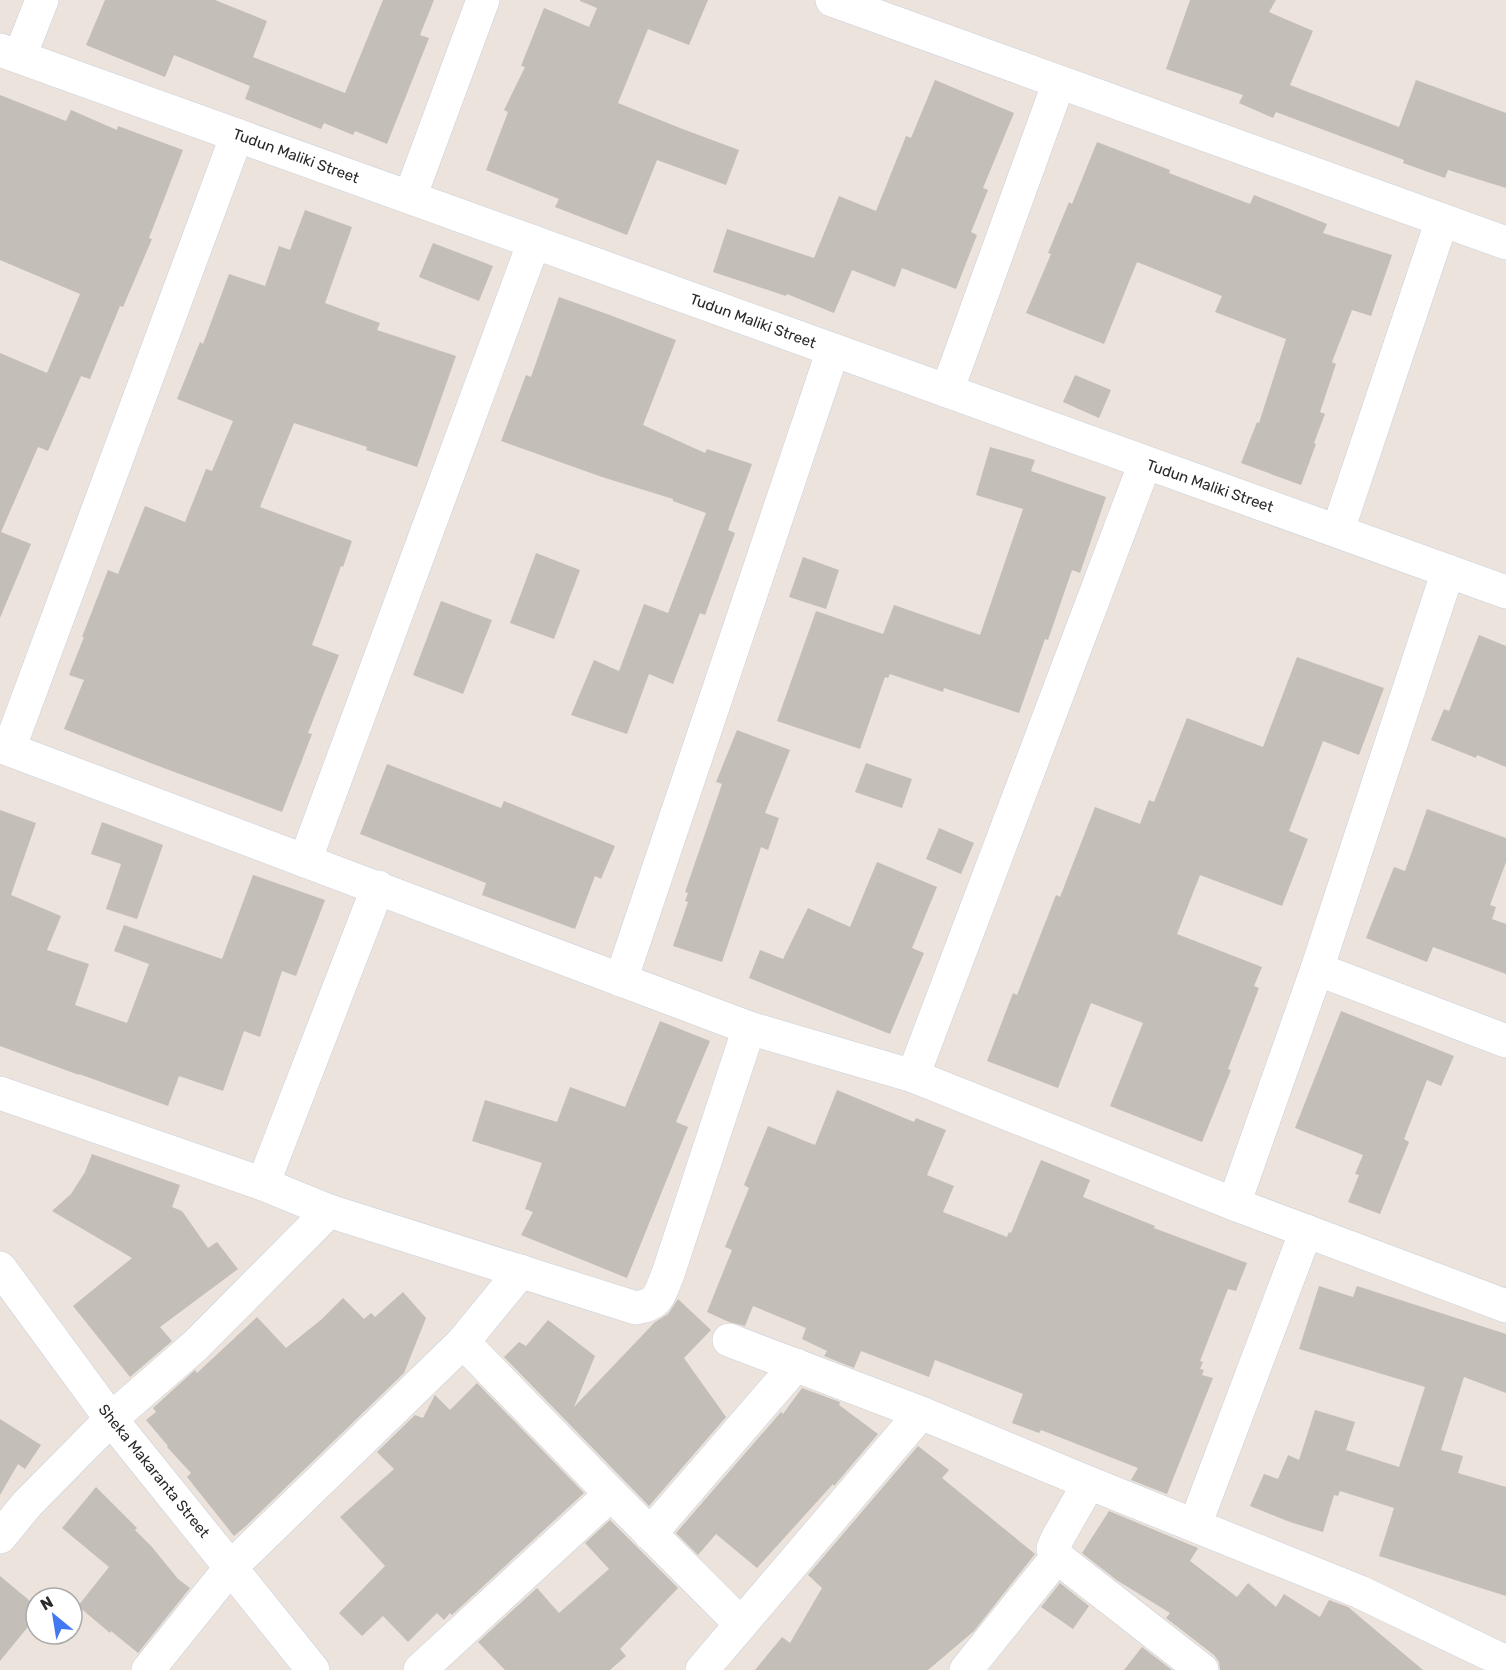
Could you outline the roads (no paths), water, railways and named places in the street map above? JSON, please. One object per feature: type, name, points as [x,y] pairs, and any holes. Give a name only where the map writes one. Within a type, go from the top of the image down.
[{"type":"street","points":[[10,53],[42,0]]},
{"type":"street","points":[[410,197],[483,0]]},
{"type":"street","points":[[832,0],[1506,243]]},
{"type":"street","name":"Tudun Maliki Street","points":[[10,53],[1506,592]]},
{"type":"street","points":[[947,391],[1059,82]]},
{"type":"street","points":[[237,135],[4,748],[749,1028],[913,1076],[1234,1204],[1506,1306]]},
{"type":"street","points":[[1338,530],[1442,220]]},
{"type":"street","points":[[305,861],[534,242]]},
{"type":"street","points":[[621,980],[834,350]]},
{"type":"street","points":[[913,1076],[1145,463]]},
{"type":"street","points":[[1234,1204],[1317,969],[1448,571]]},
{"type":"street","points":[[263,1184],[378,887]]},
{"type":"street","points":[[1317,969],[1506,1041]]},
{"type":"street","points":[[0,1093],[263,1184],[329,1211],[636,1308],[649,1306],[657,1300],[668,1274],[749,1028]]},
{"type":"street","points":[[0,1537],[27,1504],[111,1419],[196,1346],[329,1211]]},
{"type":"street","points":[[1195,1525],[1306,1231]]},
{"type":"street","name":"Sheka Makaranta Street","points":[[0,1268],[111,1419],[313,1670]]},
{"type":"street","points":[[148,1670],[231,1567],[463,1342],[521,1271]]},
{"type":"street","points":[[729,1340],[921,1413],[1089,1484],[1360,1592],[1506,1662]]},
{"type":"street","points":[[463,1342],[741,1624]]},
{"type":"street","points":[[650,1534],[796,1365]]},
{"type":"street","points":[[702,1670],[921,1413]]},
{"type":"street","points":[[1089,1484],[1053,1549],[1058,1557],[1202,1670]]},
{"type":"street","points":[[420,1670],[611,1494]]},
{"type":"street","points":[[966,1670],[1058,1557]]}]
